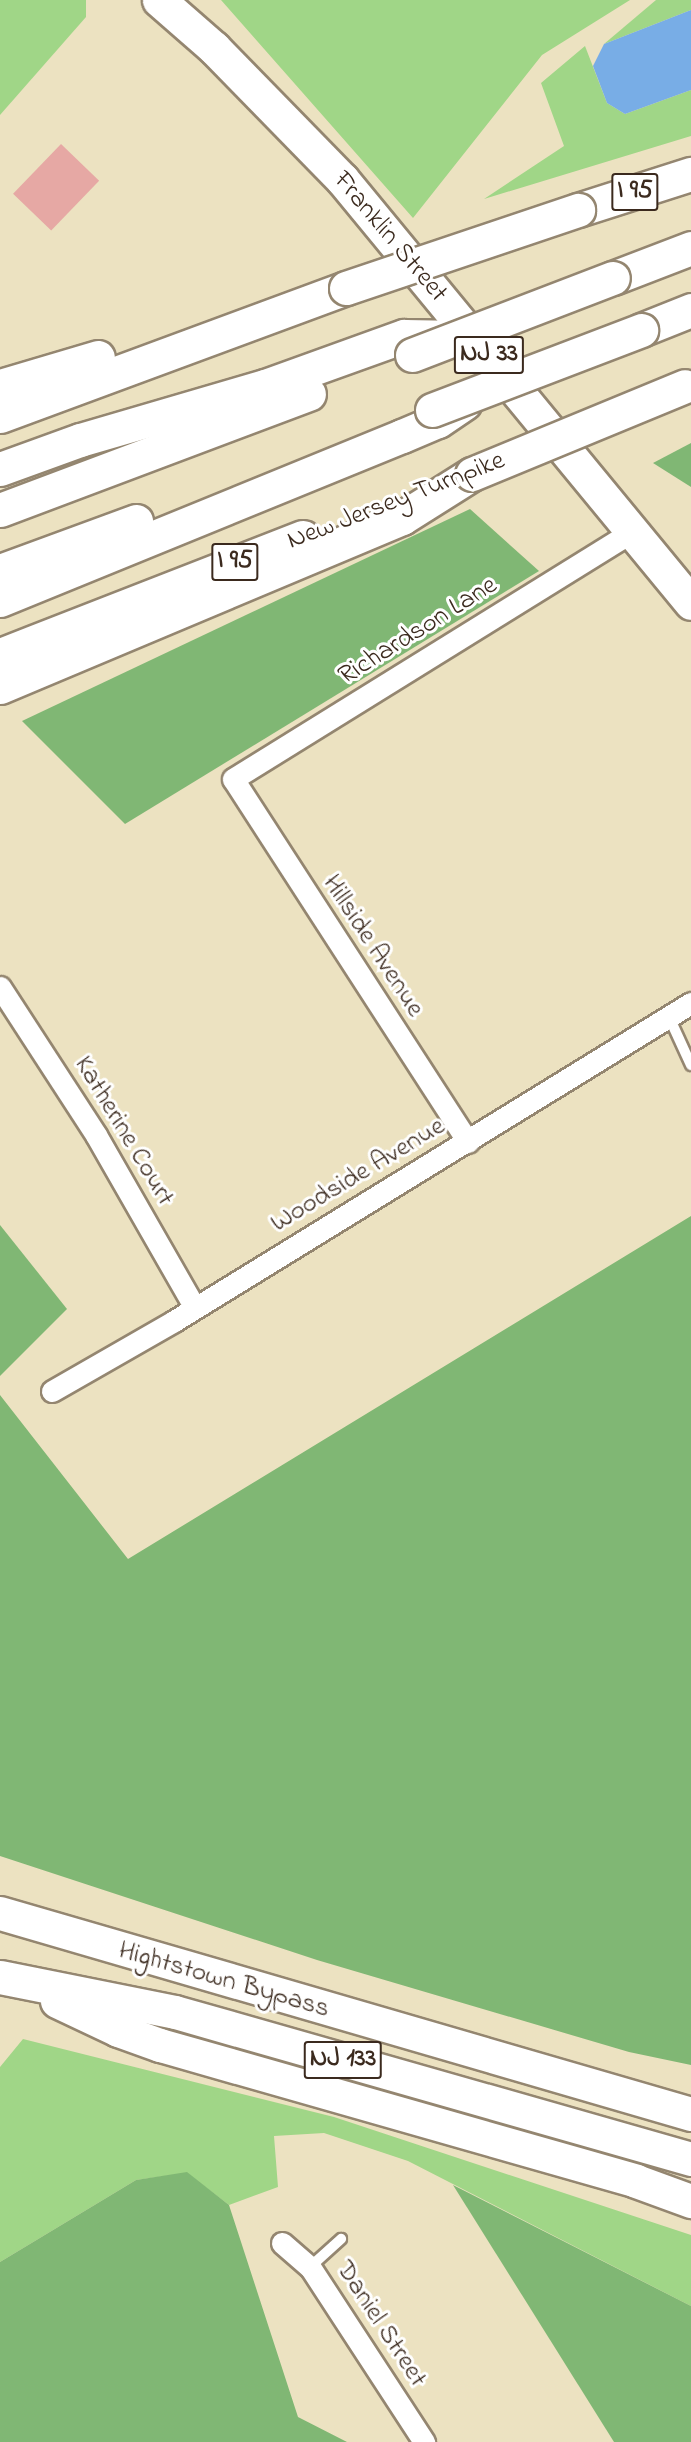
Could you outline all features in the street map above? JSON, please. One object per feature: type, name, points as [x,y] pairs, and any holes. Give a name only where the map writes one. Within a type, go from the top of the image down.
[{"type":"main road","name":"Franklin Street","points":[[159,0],[214,48],[342,179],[691,603]]},
{"type":"main road","name":"I 95","points":[[0,416],[346,288],[691,174]]},
{"type":"main road","points":[[0,470],[80,440],[265,386],[408,346],[461,337],[691,248]]},
{"type":"main road","points":[[0,600],[435,416],[471,398],[691,310]]},
{"type":"main road","points":[[0,386],[153,339],[284,312]]},
{"type":"main road","points":[[0,510],[408,346]]},
{"type":"main road","name":"New Jersey Turnpike","points":[[0,655],[472,474],[688,385]]},
{"type":"main road","points":[[0,571],[435,416]]},
{"type":"main road","points":[[0,687],[402,518],[472,474]]},
{"type":"main road","name":"Hightstown Bypass","points":[[0,1913],[252,1989],[691,2114]]},
{"type":"main road","points":[[10,1980],[118,2031],[160,2045],[636,2181],[691,2201]]},
{"type":"main road","name":"Hightstown Bypass","points":[[10,1980],[175,2012],[682,2157]]},
{"type":"main road","points":[[648,2100],[691,2109]]},
{"type":"street","name":"Richardson Lane","points":[[233,779],[633,531]]},
{"type":"street","name":"Hillside Avenue","points":[[233,779],[468,1142]]},
{"type":"street","name":"Katherine Court","points":[[0,987],[96,1135],[195,1308]]},
{"type":"street","name":"Woodside Avenue","points":[[52,1391],[195,1308],[691,1003]]},
{"type":"street","name":"Daniel Street","points":[[282,2244],[310,2267],[423,2442]]},
{"type":"lane","points":[[669,1017],[691,1065]]},
{"type":"lane","points":[[310,2267],[341,2239]]},
{"type":"green space","points":[[0,0],[86,0],[86,17],[0,115]]},
{"type":"green space","points":[[221,0],[630,0],[542,55],[413,218]]},
{"type":"green space","points":[[656,0],[691,0],[691,10],[604,44]]},
{"type":"green space","points":[[585,46],[607,103],[625,114],[691,90],[691,136],[484,199],[564,146],[541,83]]},
{"type":"green space","points":[[691,443],[691,487],[653,463]]},
{"type":"green space","points":[[470,509],[539,571],[125,824],[22,721]]},
{"type":"green space","points":[[691,1216],[691,2065],[629,2052],[317,1960],[0,1856],[0,1395],[128,1559]]},
{"type":"green space","points":[[0,1225],[67,1309],[0,1376]]},
{"type":"green space","points":[[23,2039],[334,2117],[691,2235],[691,2306],[408,2161],[324,2133],[274,2136],[278,2187],[229,2205],[187,2173],[136,2180],[0,2262],[0,2067]]},
{"type":"green space","points":[[187,2172],[229,2205],[298,2417],[347,2442],[0,2442],[0,2262],[136,2180]]},
{"type":"green space","points":[[453,2185],[691,2306],[691,2442],[614,2442]]},
{"type":"water","points":[[691,10],[691,90],[625,114],[607,103],[593,66],[604,44]]},
{"type":"building","points":[[61,144],[99,181],[51,230],[13,194]]}]
